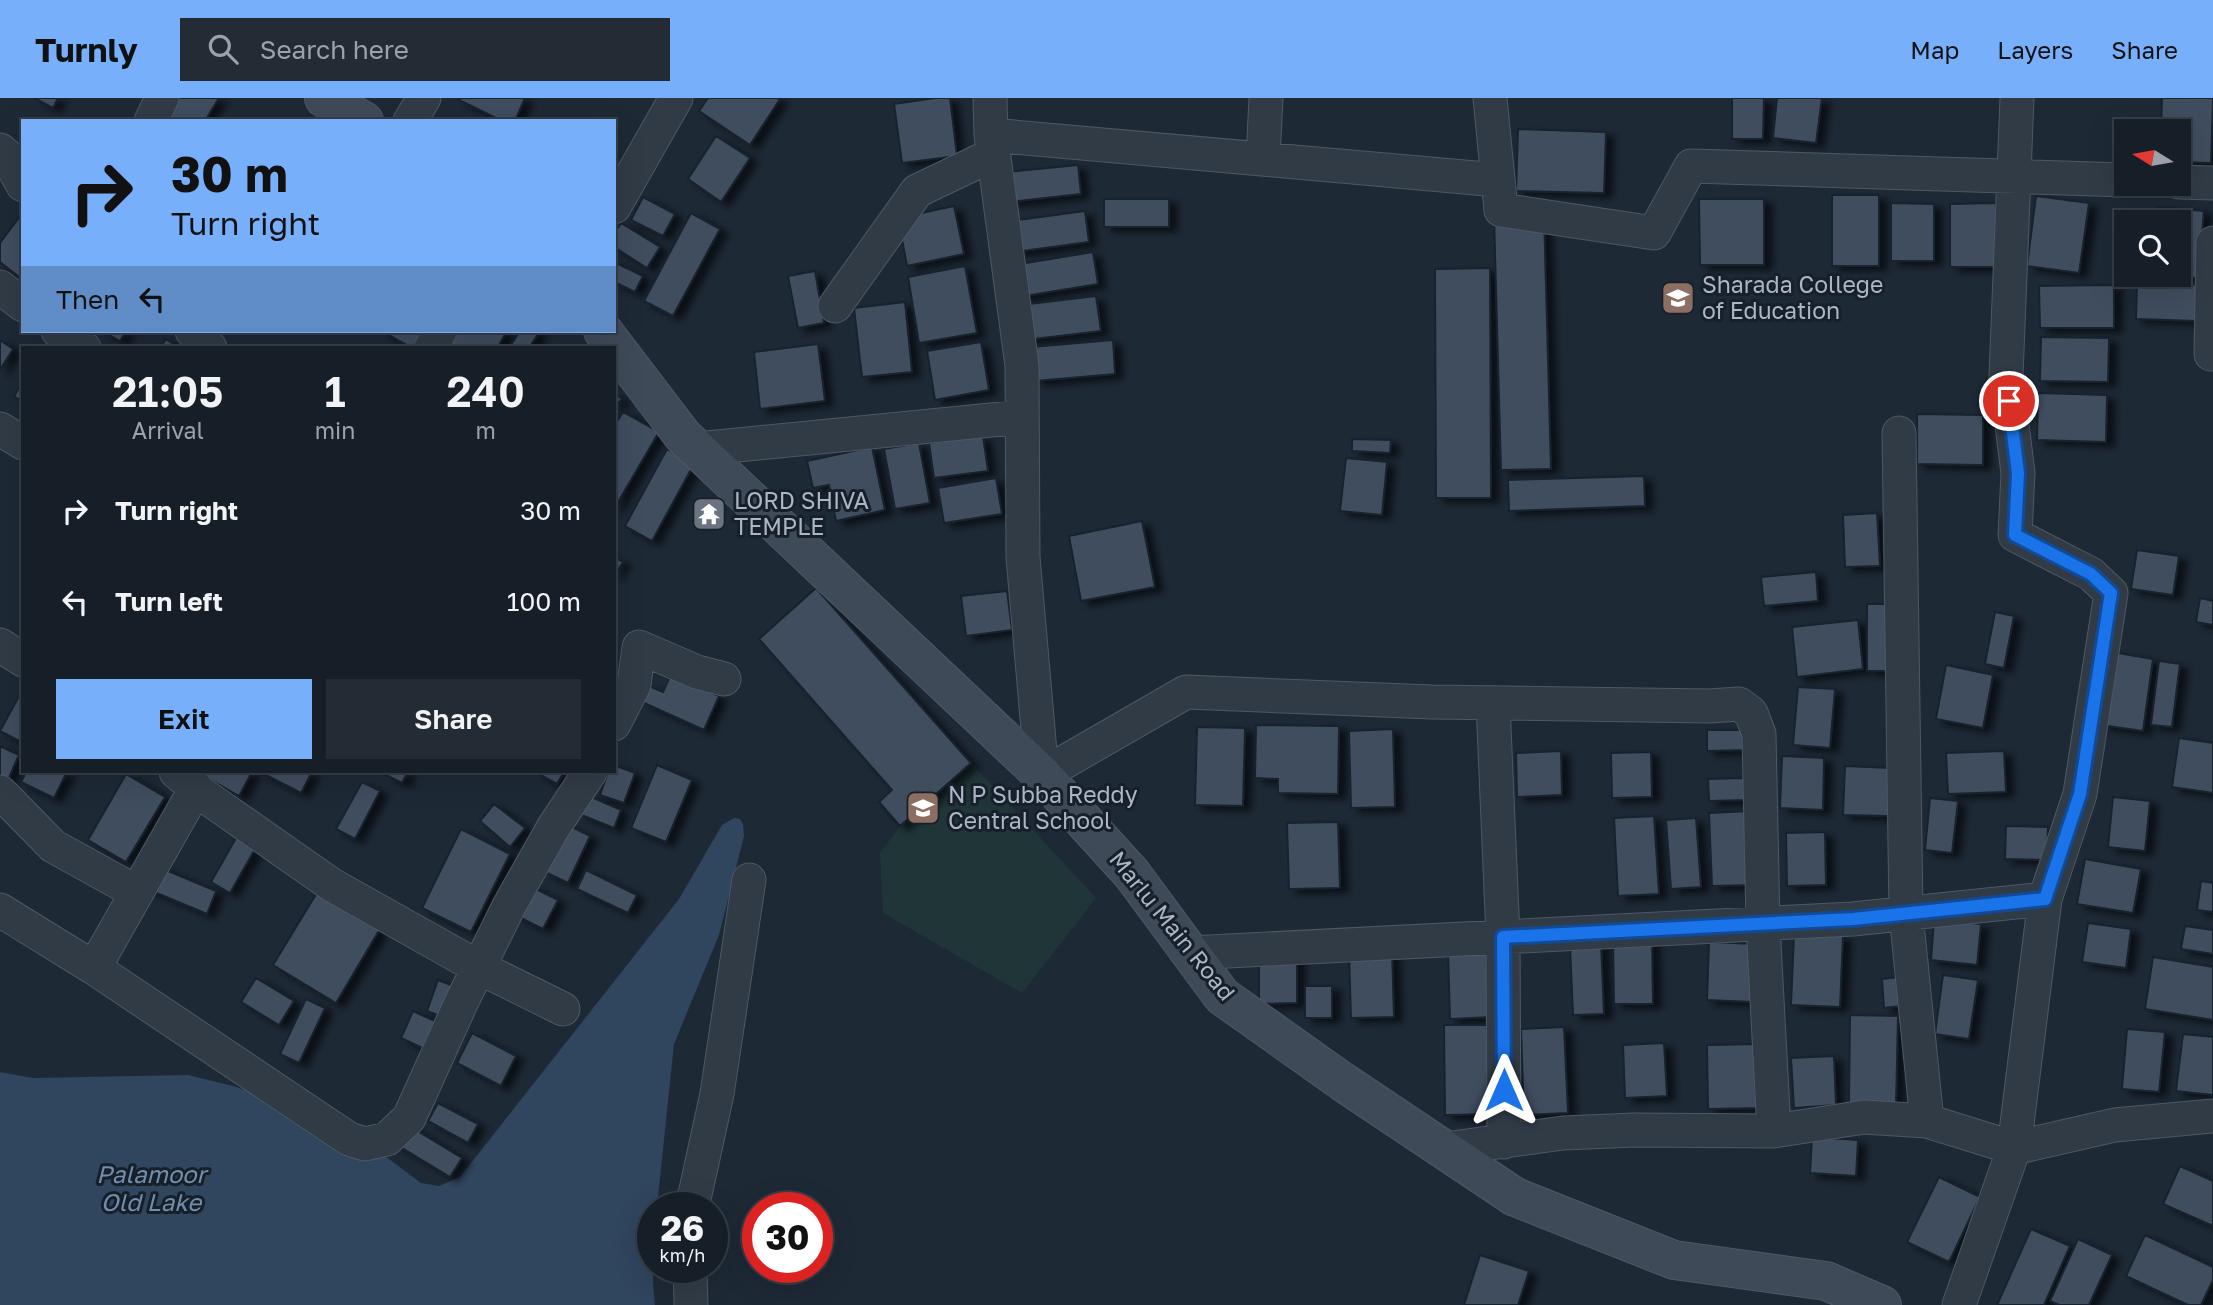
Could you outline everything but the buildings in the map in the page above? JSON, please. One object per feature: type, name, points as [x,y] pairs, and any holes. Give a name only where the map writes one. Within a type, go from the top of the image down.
[{"type":"street","points":[[152,119],[162,98]]},
{"type":"street","points":[[324,98],[361,119]]},
{"type":"street","points":[[411,119],[424,98]]},
{"type":"street","points":[[616,203],[676,98]]},
{"type":"street","points":[[990,98],[993,145],[1022,366],[1023,557],[1042,775],[1186,692],[1493,704],[1739,704],[1751,713],[1759,734],[1763,924],[1774,1131]]},
{"type":"street","points":[[1264,159],[1266,98]]},
{"type":"street","points":[[1490,98],[1501,210],[1654,233],[1690,166],[2114,180]]},
{"type":"street","points":[[1959,1305],[2014,1148],[2045,899],[2080,794],[2111,593],[2091,574],[2015,535],[2018,473],[2006,376],[2017,98]]},
{"type":"street","points":[[835,306],[917,191],[993,145],[1264,159],[1498,180]]},
{"type":"street","points":[[0,150],[6,155],[21,181]]},
{"type":"street","points":[[2191,182],[2213,183]]},
{"type":"street","points":[[2211,354],[2213,243]]},
{"type":"street","points":[[0,287],[21,303]]},
{"type":"street","points":[[61,333],[81,346]]},
{"type":"street","points":[[194,333],[209,346]]},
{"type":"street","name":"Marlu Main Road","points":[[616,348],[683,436],[1042,775],[1132,874],[1222,996],[1343,1082],[1516,1197],[1674,1260],[1826,1281],[1882,1305]]},
{"type":"street","points":[[697,449],[1022,416]]},
{"type":"street","points":[[0,429],[21,442]]},
{"type":"street","points":[[1899,433],[1906,914],[1927,1121]]},
{"type":"street","points":[[0,645],[21,659]]},
{"type":"street","points":[[616,720],[634,685],[625,664],[639,647],[697,672],[724,679]]},
{"type":"street","points":[[1493,704],[1503,937],[1504,1142]]},
{"type":"street","points":[[0,910],[94,968],[349,1139],[365,1144],[387,1139],[409,1118],[478,967],[552,828],[589,773]]},
{"type":"street","points":[[94,968],[136,892],[184,777],[332,885],[478,967],[563,1009]]},
{"type":"street","points":[[0,792],[53,846],[136,892]]},
{"type":"street","points":[[696,1192],[717,1094],[750,880]]},
{"type":"street","points":[[1190,953],[1763,924],[1906,914],[2045,899]]},
{"type":"street","points":[[1445,1149],[1563,1133],[1635,1130],[1774,1131],[1864,1117],[1927,1121],[2014,1148],[2115,1125],[2213,1116]]},
{"type":"street","points":[[690,1283],[691,1305]]},
{"type":"green space","points":[[971,763],[1096,898],[1022,993],[883,913],[880,853],[900,826]]},
{"type":"water","name":"Palamoor Old Lake","points":[[734,818],[740,819],[744,836],[719,935],[674,1044],[659,1192],[637,1192],[637,1283],[653,1283],[655,1305],[0,1305],[0,1072],[33,1078],[188,1075],[233,1086],[301,1110],[373,1147],[421,1183],[439,1186],[460,1177],[679,899],[722,825]]},
{"type":"place","name":"Sharada College of Education","points":[[1678,298]]},
{"type":"place","name":"LORD SHIVA TEMPLE","points":[[709,514]]},
{"type":"place","name":"N P Subba Reddy Central School","points":[[923,808]]},
{"type":"route","points":[[1504,1090],[1503,937],[1853,919],[2045,899],[2080,794],[2111,593],[2091,574],[2015,535],[2018,473],[2009,401]]}]
